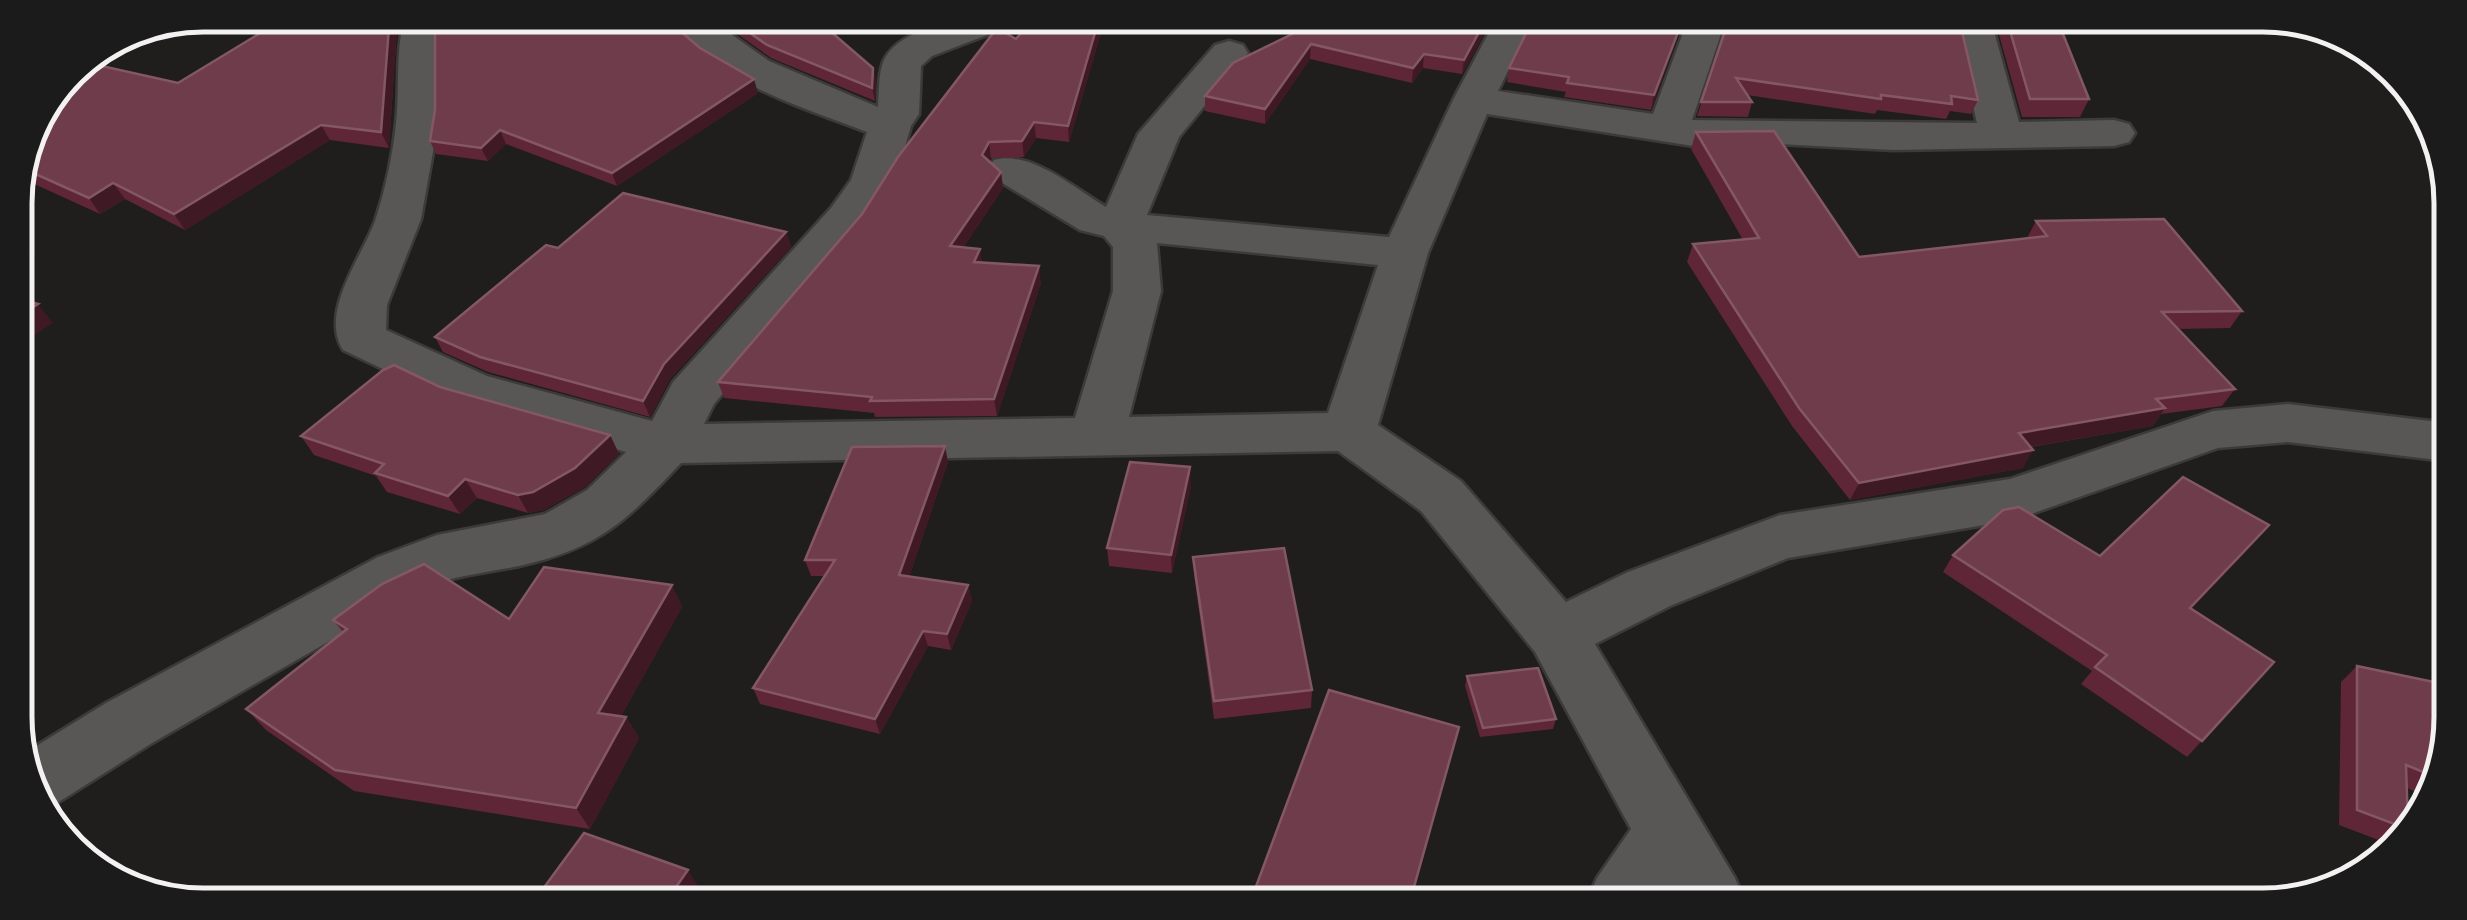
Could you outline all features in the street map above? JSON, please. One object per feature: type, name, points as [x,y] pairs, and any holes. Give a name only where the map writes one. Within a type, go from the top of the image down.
[{"type":"street","points":[[419,32],[417,124],[398,220],[362,306],[361,338],[470,389],[667,444],[1349,432],[1441,496],[1557,634],[1700,887]]},
{"type":"street","points":[[699,32],[710,44],[771,79],[890,126]]},
{"type":"street","points":[[44,777],[129,723],[399,573],[436,558],[522,543],[564,530],[607,505],[667,444],[692,395],[874,182],[890,126],[898,114],[902,62],[918,48],[960,32]]},
{"type":"street","points":[[1349,432],[1405,252],[1473,100],[1508,32]]},
{"type":"street","points":[[1668,129],[1691,32]]},
{"type":"street","points":[[1975,32],[2001,135]]},
{"type":"street","points":[[1120,226],[1159,134],[1228,53]]},
{"type":"street","points":[[1473,100],[1700,134],[1779,131],[1894,137],[2114,133]]},
{"type":"street","points":[[1010,170],[1096,220],[1120,226],[1405,252]]},
{"type":"street","points":[[1098,435],[1138,291],[1136,246],[1120,226]]},
{"type":"street","points":[[1557,634],[1649,589],[1780,536],[2014,500],[2212,430],[2288,423],[2434,441]]},
{"type":"street","points":[[1633,887],[1668,832]]},
{"type":"building","points":[[262,32],[389,32],[381,132],[321,125],[174,214],[113,183],[89,198],[36,174],[50,128],[68,99],[103,66],[178,83]]},
{"type":"building","points":[[435,32],[681,32],[700,48],[754,79],[612,173],[500,130],[481,148],[430,141],[435,110]]},
{"type":"building","points":[[749,32],[831,32],[873,68],[872,88],[767,45]]},
{"type":"building","points":[[994,32],[1004,32],[1016,39],[1022,32],[1095,32],[1068,126],[1034,122],[1022,141],[989,142],[982,155],[1001,172],[950,246],[980,249],[974,262],[1039,266],[994,399],[870,401],[872,397],[718,382],[862,214],[898,157]]},
{"type":"building","points":[[1296,32],[1479,32],[1464,60],[1424,54],[1413,68],[1311,44],[1265,109],[1205,96],[1233,63]]},
{"type":"building","points":[[1527,32],[1678,32],[1654,95],[1567,83],[1569,77],[1509,68]]},
{"type":"building","points":[[1725,32],[1962,32],[1978,100],[1951,96],[1952,104],[1881,95],[1881,99],[1736,78],[1752,102],[1701,102]]},
{"type":"building","points":[[2010,32],[2062,32],[2089,99],[2030,99]]},
{"type":"building","points":[[1774,131],[1859,257],[2047,236],[2036,221],[2164,219],[2242,311],[2162,312],[2235,389],[2156,399],[2165,408],[2019,433],[2033,450],[1859,483],[1799,408],[1693,244],[1759,238],[1696,132]]},
{"type":"building","points":[[623,193],[786,232],[664,364],[643,401],[480,357],[435,337],[546,245],[558,248]]},
{"type":"building","points":[[394,365],[440,387],[610,435],[575,468],[533,492],[518,495],[465,479],[448,496],[375,473],[384,464],[301,436]]},
{"type":"building","points":[[945,446],[899,575],[968,585],[947,634],[923,631],[875,719],[753,688],[835,560],[805,560],[852,447]]},
{"type":"building","points":[[1130,462],[1190,467],[1171,555],[1107,548]]},
{"type":"building","points":[[2183,477],[2269,525],[2190,608],[2274,662],[2202,741],[2095,667],[2107,655],[1953,555],[2003,510],[2019,507],[2100,556]]},
{"type":"building","points":[[1284,548],[1312,690],[1214,701],[1193,557]]},
{"type":"building","points":[[424,564],[509,619],[544,567],[672,585],[598,713],[626,717],[576,808],[335,770],[246,709],[347,629],[333,620],[382,584]]},
{"type":"building","points":[[2357,666],[2434,682],[2433,739],[2424,773],[2406,765],[2406,812],[2395,824],[2357,810]]},
{"type":"building","points":[[1538,668],[1556,719],[1483,728],[1467,676]]},
{"type":"building","points":[[1329,690],[1459,727],[1414,887],[1256,887]]},
{"type":"building","points":[[584,833],[688,870],[675,888],[544,888]]}]
